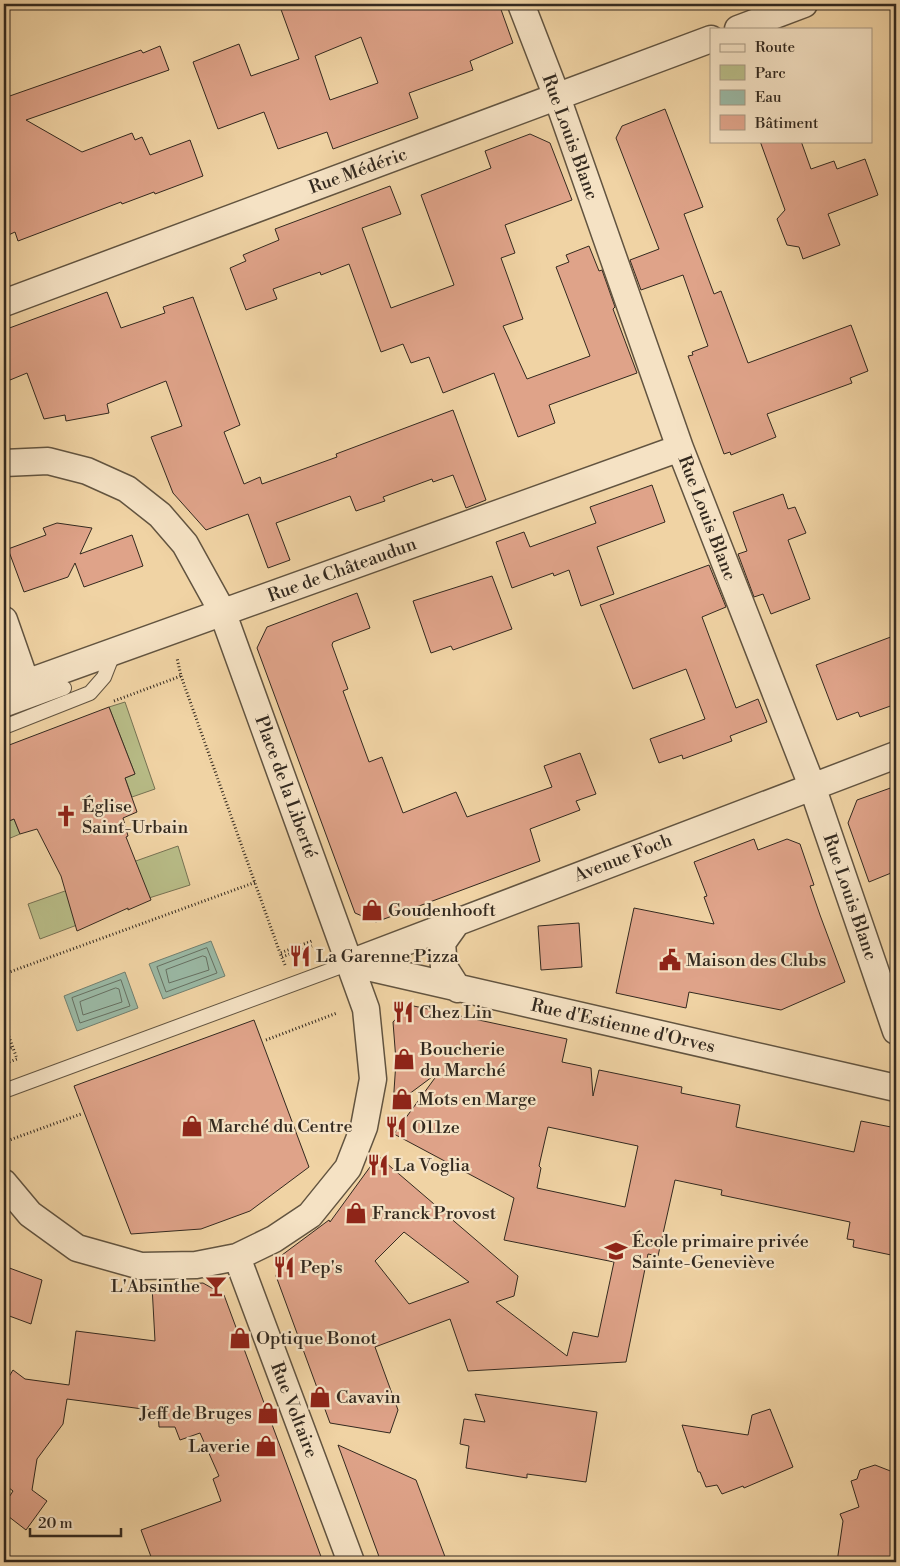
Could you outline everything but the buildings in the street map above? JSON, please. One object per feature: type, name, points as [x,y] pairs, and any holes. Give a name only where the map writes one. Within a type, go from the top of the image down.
[{"type":"street","name":"Rue Louis Blanc","points":[[521,4],[557,97],[680,448],[812,786],[896,1031]]},
{"type":"street","points":[[741,28],[804,4]]},
{"type":"street","name":"Rue Médéric","points":[[4,303],[710,39]]},
{"type":"street","name":"Rue de Châteaudun","points":[[15,687],[116,649],[680,448]]},
{"type":"street","name":"Place de la Liberté","points":[[4,463],[48,461],[87,471],[126,489],[160,515],[185,544],[222,611],[350,963],[366,1009],[373,1079],[364,1127],[348,1168],[310,1215],[274,1240],[237,1257],[196,1265],[141,1266],[77,1248],[30,1214],[4,1183]]},
{"type":"street","points":[[4,620],[15,687]]},
{"type":"street","name":"Avenue Foch","points":[[350,963],[896,755]]},
{"type":"street","points":[[457,922],[442,943],[444,967],[458,989]]},
{"type":"street","name":"Rue d'Estienne d'Orves","points":[[350,963],[896,1088]]},
{"type":"street","name":"Rue Voltaire","points":[[237,1257],[352,1562]]},
{"type":"lane","points":[[4,727],[90,693],[104,677],[116,649]]},
{"type":"lane","points":[[4,710],[64,688]]},
{"type":"lane","points":[[4,1091],[350,963]]},
{"type":"path","points":[[181,676],[281,955],[315,942],[292,949]]},
{"type":"path","points":[[4,974],[256,882]]},
{"type":"path","points":[[266,1040],[342,1011]]},
{"type":"path","points":[[4,1022],[17,1059],[4,1064]]},
{"type":"path","points":[[4,1051],[13,1048]]},
{"type":"path","points":[[4,1142],[81,1114]]},
{"type":"green space","points":[[125,702],[155,789],[132,797],[125,778],[135,774],[109,707]]},
{"type":"green space","points":[[4,814],[7,822],[14,819],[20,834],[8,839],[4,829]]},
{"type":"green space","points":[[178,846],[190,885],[149,898],[133,862]]},
{"type":"green space","points":[[65,891],[77,925],[40,939],[28,904]]},
{"type":"water","points":[[211,941],[225,976],[163,999],[149,964]]},
{"type":"water","points":[[125,972],[138,1008],[77,1031],[64,996]]},
{"type":"place","name":"Église Saint-Urbain","points":[[66,816]]},
{"type":"place","name":"Goudenhooft","points":[[372,910]]},
{"type":"place","name":"La Garenne Pizza","points":[[300,956]]},
{"type":"place","name":"Maison des Clubs","points":[[670,960]]},
{"type":"place","name":"Chez Lin","points":[[403,1012]]},
{"type":"place","name":"Boucherie du Marché","points":[[404,1059]]},
{"type":"place","name":"Mots en Marge","points":[[402,1099]]},
{"type":"place","name":"Marché du Centre","points":[[192,1126]]},
{"type":"place","name":"O11ze","points":[[396,1127]]},
{"type":"place","name":"La Voglia","points":[[378,1165]]},
{"type":"place","name":"Franck Provost","points":[[356,1213]]},
{"type":"place","name":"École primaire privée Sainte-Geneviève","points":[[616,1251]]},
{"type":"place","name":"Pep's","points":[[284,1267]]},
{"type":"place","name":"L'Absinthe","points":[[216,1286]]},
{"type":"place","name":"Optique Bonot","points":[[240,1338]]},
{"type":"place","name":"Cavavin","points":[[320,1397]]},
{"type":"place","name":"Jeff de Bruges","points":[[268,1413]]},
{"type":"place","name":"Laverie","points":[[266,1446]]}]
